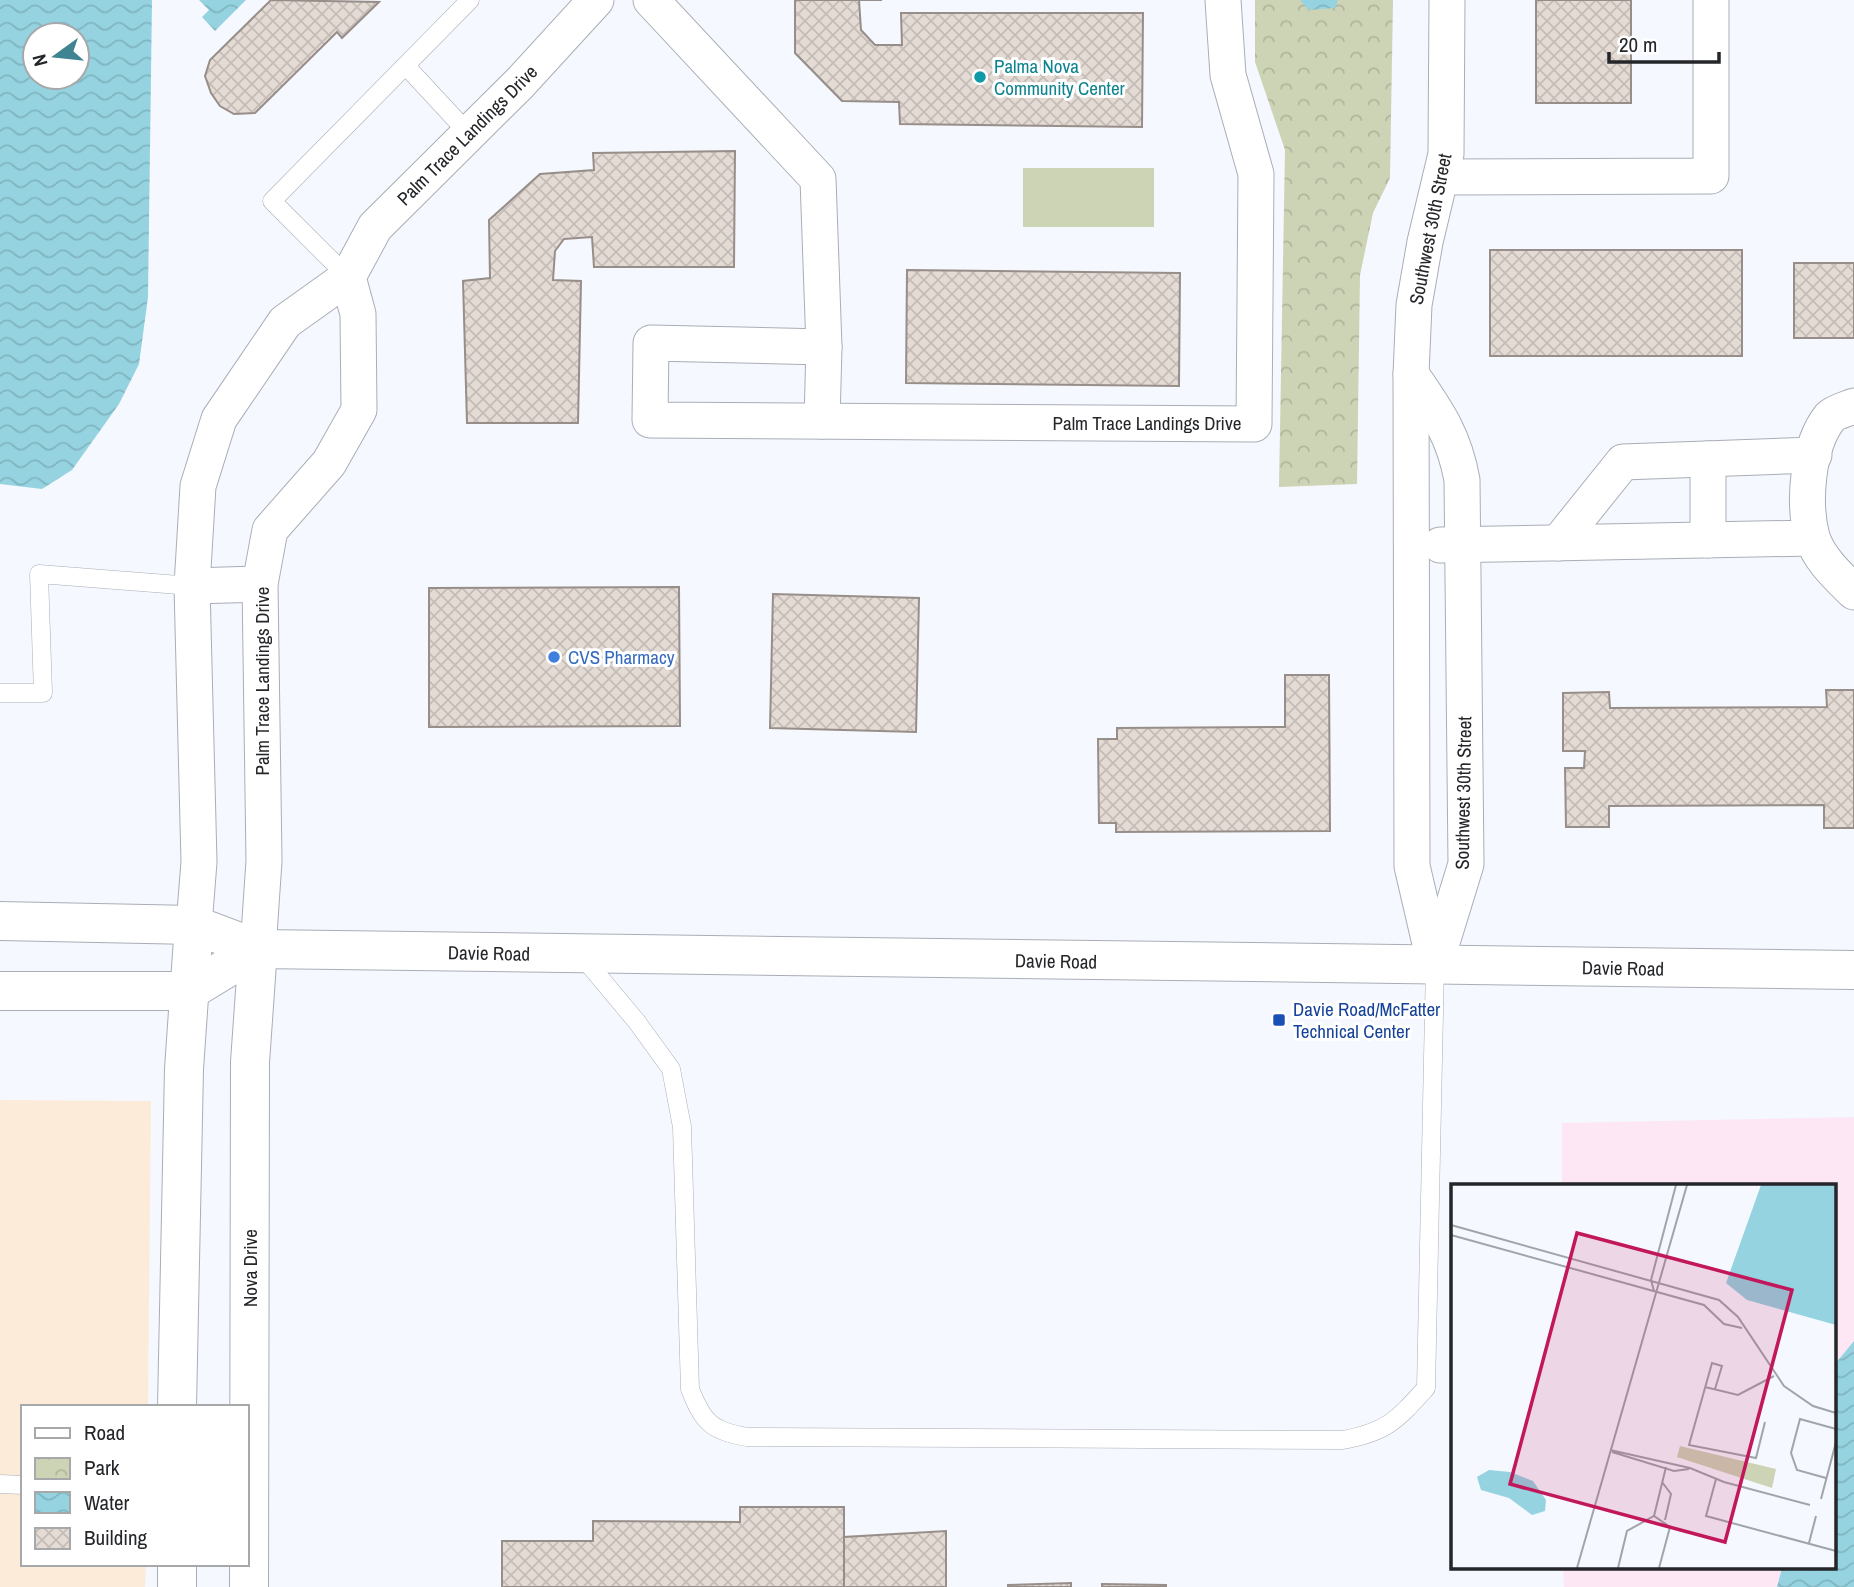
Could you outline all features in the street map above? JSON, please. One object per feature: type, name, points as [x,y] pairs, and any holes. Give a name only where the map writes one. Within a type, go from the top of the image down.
[{"type":"main road","name":"Davie Road","points":[[0,921],[194,925],[258,949],[1854,970]]},
{"type":"main road","points":[[174,1402],[184,1069],[194,925]]},
{"type":"main road","points":[[0,991],[189,991],[258,949]]},
{"type":"main road","name":"Nova Drive","points":[[249,1587],[250,1062],[258,949]]},
{"type":"main road","points":[[177,1566],[177,1587]]},
{"type":"street","name":"Palm Trace Landings Drive","points":[[194,925],[199,862],[192,586],[198,485],[219,419],[285,322],[348,277],[374,227],[469,134],[596,0]]},
{"type":"street","points":[[651,0],[818,179],[824,347],[822,421]]},
{"type":"street","name":"Palm Trace Landings Drive","points":[[824,347],[651,343],[650,420],[1254,424],[1256,174],[1228,75],[1223,0]]},
{"type":"street","name":"Southwest 30th Street","points":[[1435,965],[1412,866],[1411,374],[1414,305],[1424,242],[1441,177],[1447,117],[1447,0]]},
{"type":"street","points":[[1441,177],[1711,176],[1711,0]]},
{"type":"street","name":"Palm Trace Landings Drive","points":[[258,949],[264,861],[260,584],[270,530],[330,463],[359,410],[358,313],[348,277]]},
{"type":"street","name":"Southwest 30th Street","points":[[1411,374],[1446,425],[1457,449],[1462,480],[1466,864],[1435,965]]},
{"type":"street","points":[[1854,406],[1831,415],[1817,442],[1809,486],[1812,538],[1829,567],[1854,592]]},
{"type":"street","points":[[1558,543],[1623,461],[1814,455]]},
{"type":"street","points":[[1707,459],[1709,540]]},
{"type":"street","points":[[1412,546],[1812,538]]},
{"type":"street","points":[[192,586],[260,584]]},
{"type":"lane","points":[[348,277],[272,201],[470,0]]},
{"type":"lane","points":[[406,66],[469,134]]},
{"type":"lane","points":[[0,692],[43,693],[38,574],[192,586]]},
{"type":"lane","points":[[582,955],[671,1069],[682,1127],[690,1389],[700,1415],[720,1433],[747,1437],[1343,1440],[1373,1434],[1400,1416],[1426,1388],[1435,965]]},
{"type":"lane","points":[[0,1484],[21,1485]]},
{"type":"shaded area","points":[[0,1100],[151,1101],[148,1405],[21,1405],[21,1566],[146,1566],[145,1587],[0,1587]]},
{"type":"shaded area","points":[[1854,1117],[1854,1587],[1564,1587],[1563,1570],[1836,1570],[1836,1184],[1562,1184],[1562,1123]]},
{"type":"green space","points":[[1255,0],[1393,0],[1390,178],[1373,213],[1360,275],[1357,484],[1279,487],[1285,150],[1255,62]]},
{"type":"green space","points":[[1023,168],[1154,168],[1154,227],[1023,227]]},
{"type":"water","points":[[0,0],[152,0],[148,297],[139,364],[119,404],[72,470],[42,489],[0,484]]},
{"type":"water","points":[[199,0],[246,0],[215,31],[202,17],[209,10]]},
{"type":"water","points":[[1300,0],[1338,0],[1335,8],[1309,10]]},
{"type":"water","points":[[1854,1341],[1854,1587],[1777,1587],[1781,1570],[1836,1570],[1836,1363]]},
{"type":"building","points":[[271,0],[379,2],[342,38],[337,32],[255,113],[234,114],[220,106],[211,93],[205,76],[210,60]]},
{"type":"building","name":"Palma Nova Community Center","points":[[795,0],[859,0],[861,30],[875,45],[902,45],[901,13],[1143,13],[1142,127],[900,124],[899,102],[842,101],[795,53]]},
{"type":"building","points":[[1536,0],[1631,0],[1631,103],[1536,103]]},
{"type":"building","points":[[735,151],[734,267],[594,267],[592,237],[564,239],[555,251],[553,280],[581,281],[578,423],[467,423],[463,281],[490,278],[489,220],[540,174],[594,170],[593,153]]},
{"type":"building","points":[[1490,250],[1742,250],[1742,356],[1490,356]]},
{"type":"building","points":[[1794,263],[1854,263],[1854,338],[1794,338]]},
{"type":"building","points":[[907,270],[1180,273],[1179,386],[906,383]]},
{"type":"building","name":"CVS Pharmacy","points":[[679,587],[680,726],[429,727],[429,588]]},
{"type":"building","points":[[773,594],[919,598],[916,732],[770,728]]},
{"type":"building","points":[[1285,675],[1329,675],[1330,831],[1116,832],[1116,823],[1099,823],[1098,739],[1117,739],[1117,728],[1285,727]]},
{"type":"building","points":[[1826,690],[1854,690],[1854,828],[1824,828],[1824,805],[1609,806],[1609,827],[1566,827],[1565,768],[1584,768],[1585,751],[1563,751],[1563,693],[1609,692],[1610,708],[1827,707]]},
{"type":"building","points":[[740,1507],[844,1507],[844,1587],[502,1587],[502,1541],[593,1541],[593,1521],[740,1522]]},
{"type":"building","points":[[946,1531],[946,1587],[844,1587],[844,1537]]},
{"type":"building","points":[[1071,1583],[1071,1587],[1008,1587],[1008,1585]]},
{"type":"building","points":[[1102,1584],[1166,1585],[1166,1587],[1102,1587]]},
{"type":"place","name":"Palma Nova Community Center","points":[[980,77]]},
{"type":"place","name":"CVS Pharmacy","points":[[554,657]]},
{"type":"place","name":"Davie Road/McFatter Technical Center","points":[[1279,1020]]}]
